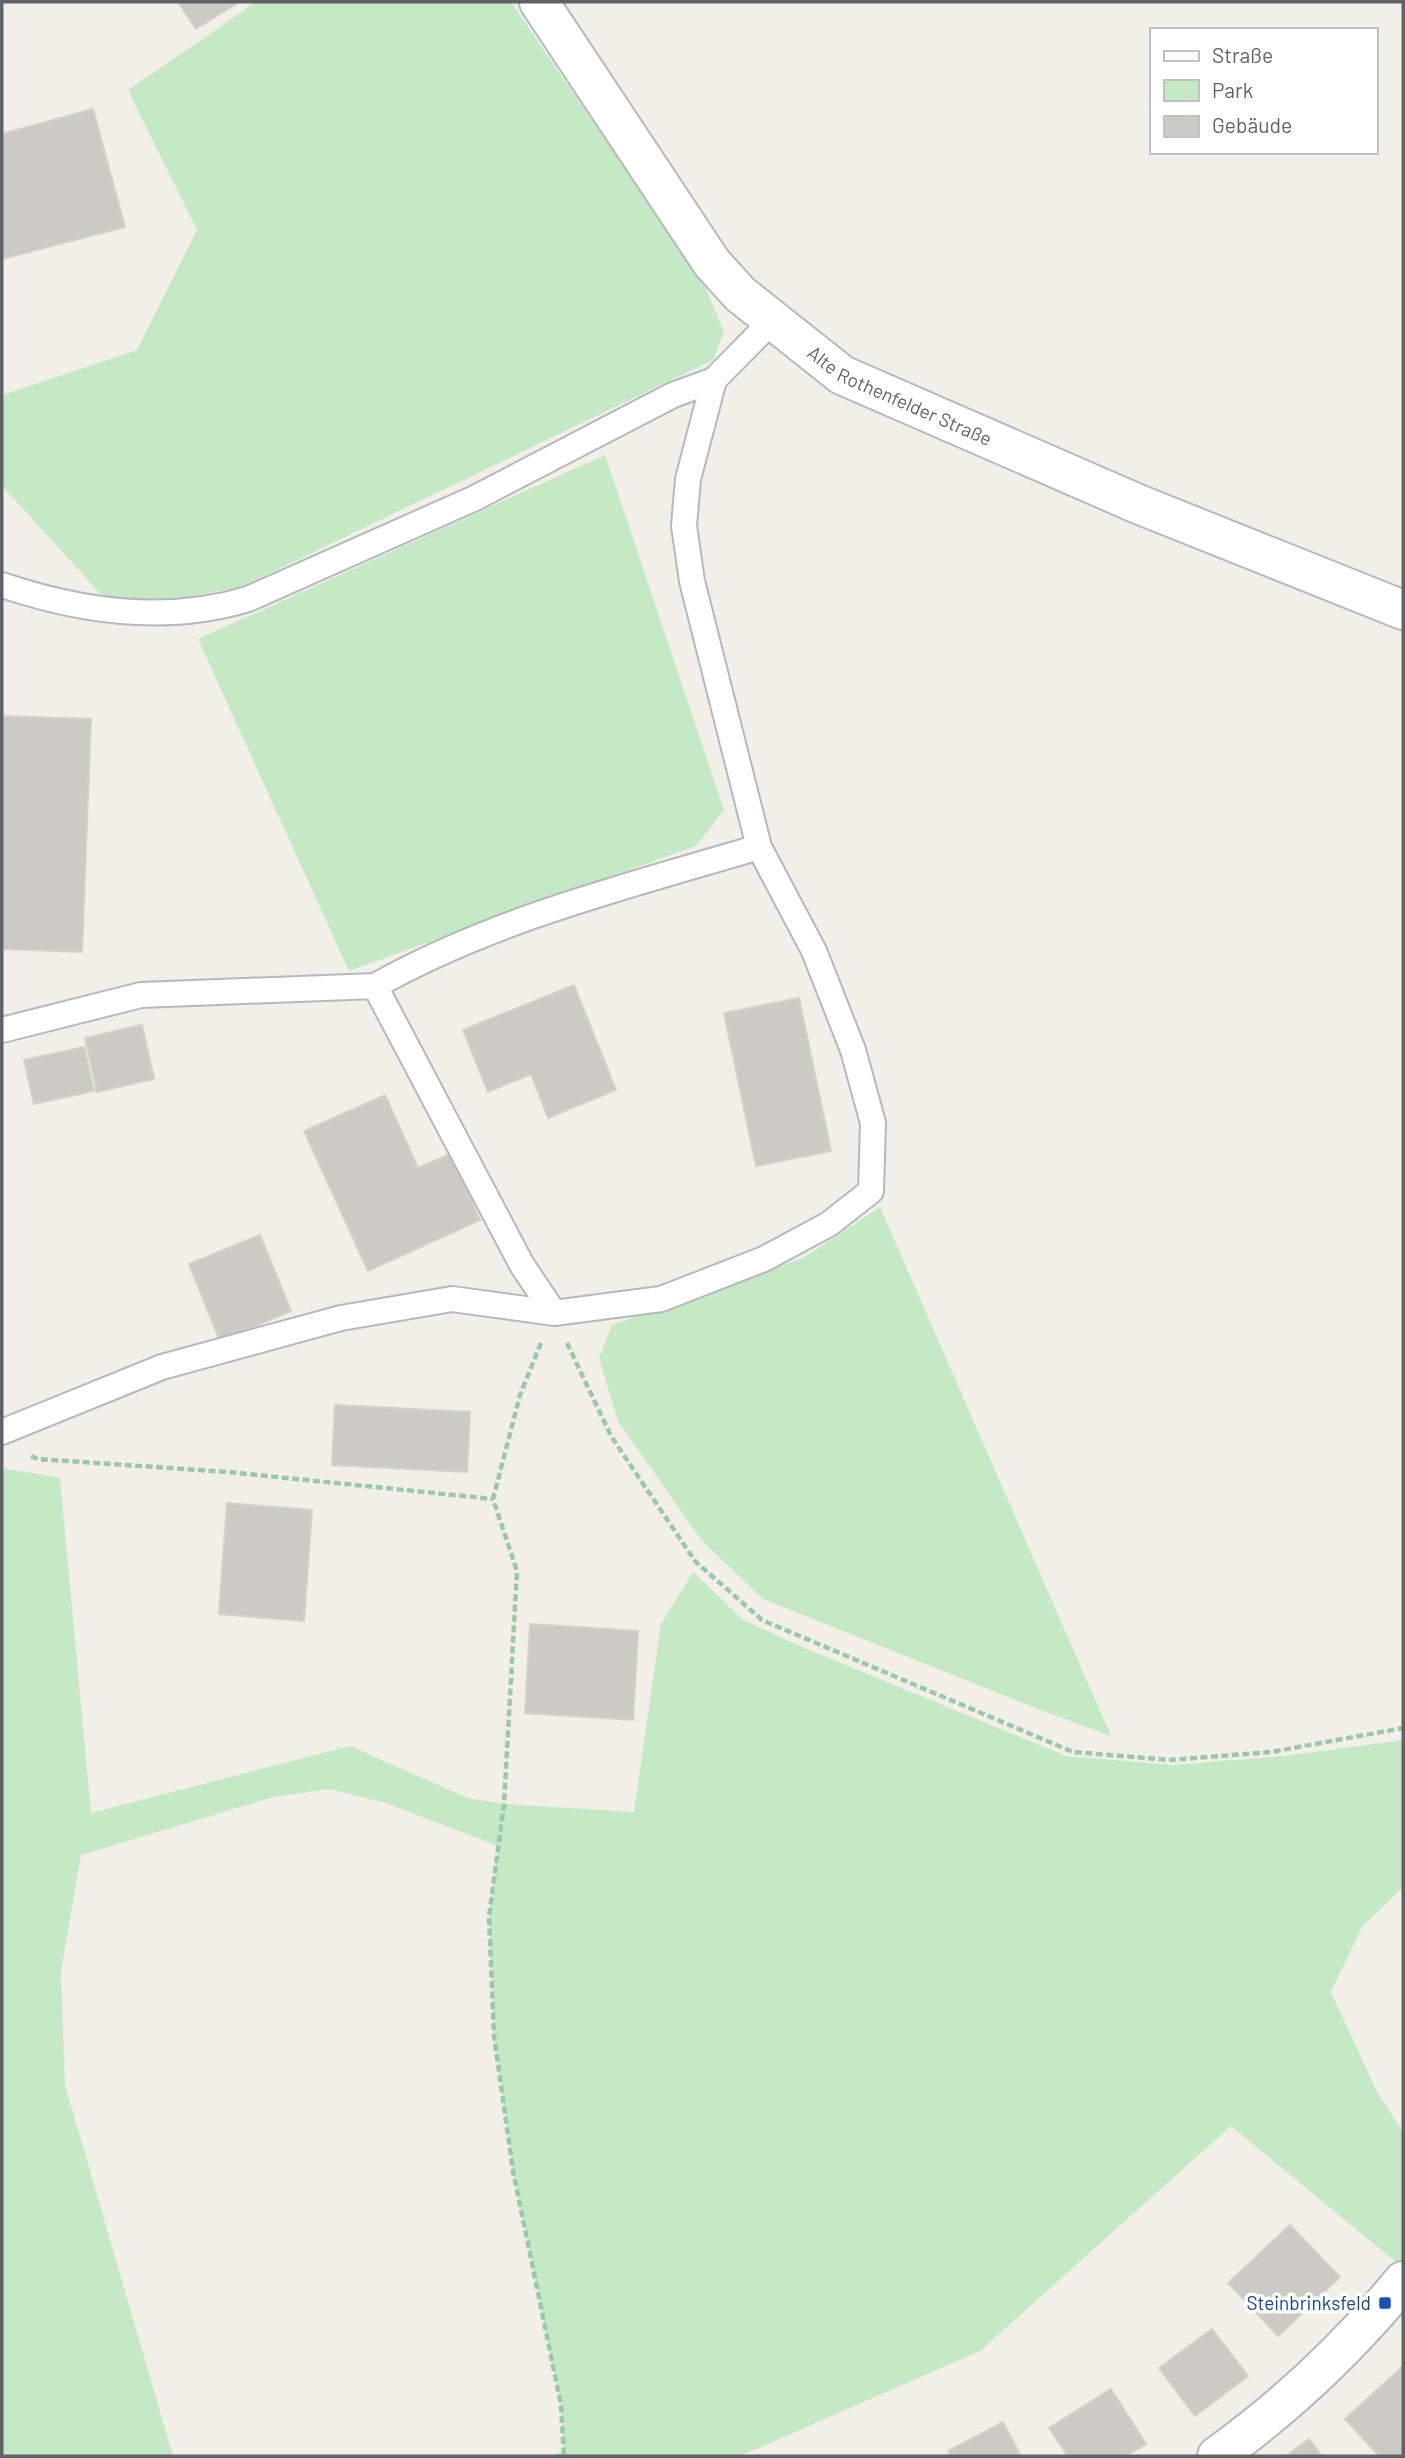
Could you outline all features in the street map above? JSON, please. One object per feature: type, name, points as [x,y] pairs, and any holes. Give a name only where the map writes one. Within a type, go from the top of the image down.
[{"type":"street","name":"Alte Rothenfelder Straße","points":[[538,2],[712,262],[740,295],[842,375],[1138,504],[1403,610]]},
{"type":"street","points":[[1217,2456],[1245,2436],[1325,2364],[1385,2304],[1403,2281]]},
{"type":"lane","points":[[2,585],[46,600],[111,611],[163,614],[221,607],[248,598],[475,498],[673,395],[714,380],[772,321]]},
{"type":"lane","points":[[2,1432],[162,1367],[341,1318],[452,1299],[554,1313],[661,1299],[764,1259],[829,1224],[871,1191],[873,1123],[853,1050],[814,951],[759,847],[692,582],[684,527],[688,480],[714,380]]},
{"type":"lane","points":[[2,1030],[141,995],[375,986],[417,962],[537,913],[759,847]]},
{"type":"lane","points":[[375,986],[522,1265],[554,1313]]},
{"type":"path","points":[[554,1313],[520,1395],[493,1499],[517,1571],[504,1804],[489,1917],[494,2036],[513,2172],[561,2406],[564,2456]]},
{"type":"path","points":[[554,1313],[611,1436],[695,1561],[762,1620],[1073,1752],[1183,1759],[1271,1752],[1403,1728]]},
{"type":"path","points":[[29,1454],[38,1459],[228,1472],[493,1499]]},
{"type":"green space","points":[[256,2],[511,2],[704,284],[724,332],[713,360],[241,587],[161,602],[109,603],[2,486],[2,395],[137,350],[197,230],[128,90]]},
{"type":"green space","points":[[605,455],[724,810],[696,846],[349,971],[198,639]]},
{"type":"green space","points":[[880,1207],[1111,1736],[763,1599],[702,1541],[618,1421],[599,1358],[612,1325],[803,1258]]},
{"type":"green space","points":[[2,1465],[3,1468],[60,1478],[91,1813],[350,1746],[468,1798],[504,1804],[634,1812],[661,1624],[693,1572],[742,1619],[795,1644],[1066,1756],[1172,1765],[1284,1756],[1403,1740],[1403,1887],[1362,1927],[1331,1992],[1378,2094],[1403,2132],[1403,2268],[1231,2126],[980,2351],[740,2456],[550,2456],[564,2451],[561,2406],[513,2172],[494,2036],[489,1917],[498,1846],[386,1803],[329,1789],[273,1797],[81,1855],[61,1971],[65,2085],[173,2456],[2,2456]]},
{"type":"building","points":[[178,2],[239,2],[196,29]]},
{"type":"building","points":[[93,109],[125,227],[2,259],[2,134]]},
{"type":"building","points":[[2,716],[91,719],[82,952],[2,949]]},
{"type":"building","points":[[574,985],[616,1090],[548,1118],[531,1074],[488,1092],[463,1030]]},
{"type":"building","points":[[799,998],[831,1151],[756,1166],[724,1013]]},
{"type":"building","points":[[142,1025],[154,1079],[97,1092],[85,1038]]},
{"type":"building","points":[[84,1047],[94,1091],[34,1104],[24,1060]]},
{"type":"building","points":[[385,1095],[418,1168],[450,1154],[480,1220],[368,1271],[304,1131]]},
{"type":"building","points":[[260,1235],[291,1311],[220,1341],[189,1264]]},
{"type":"building","points":[[335,1405],[470,1412],[467,1472],[332,1465]]},
{"type":"building","points":[[227,1503],[312,1510],[304,1621],[219,1614]]},
{"type":"building","points":[[530,1624],[638,1631],[633,1720],[525,1713]]},
{"type":"building","points":[[1290,2225],[1340,2277],[1278,2336],[1228,2283]]},
{"type":"building","points":[[1212,2329],[1248,2376],[1195,2416],[1159,2368]]},
{"type":"building","points":[[1403,2366],[1403,2456],[1379,2456],[1345,2419]]},
{"type":"building","points":[[1111,2389],[1146,2444],[1126,2456],[1068,2456],[1049,2428]]},
{"type":"building","points":[[1003,2422],[1021,2456],[950,2456],[948,2451]]},
{"type":"building","points":[[1309,2439],[1322,2456],[1286,2456]]},
{"type":"place","name":"Steinbrinksfeld","points":[[1385,2303]]}]
